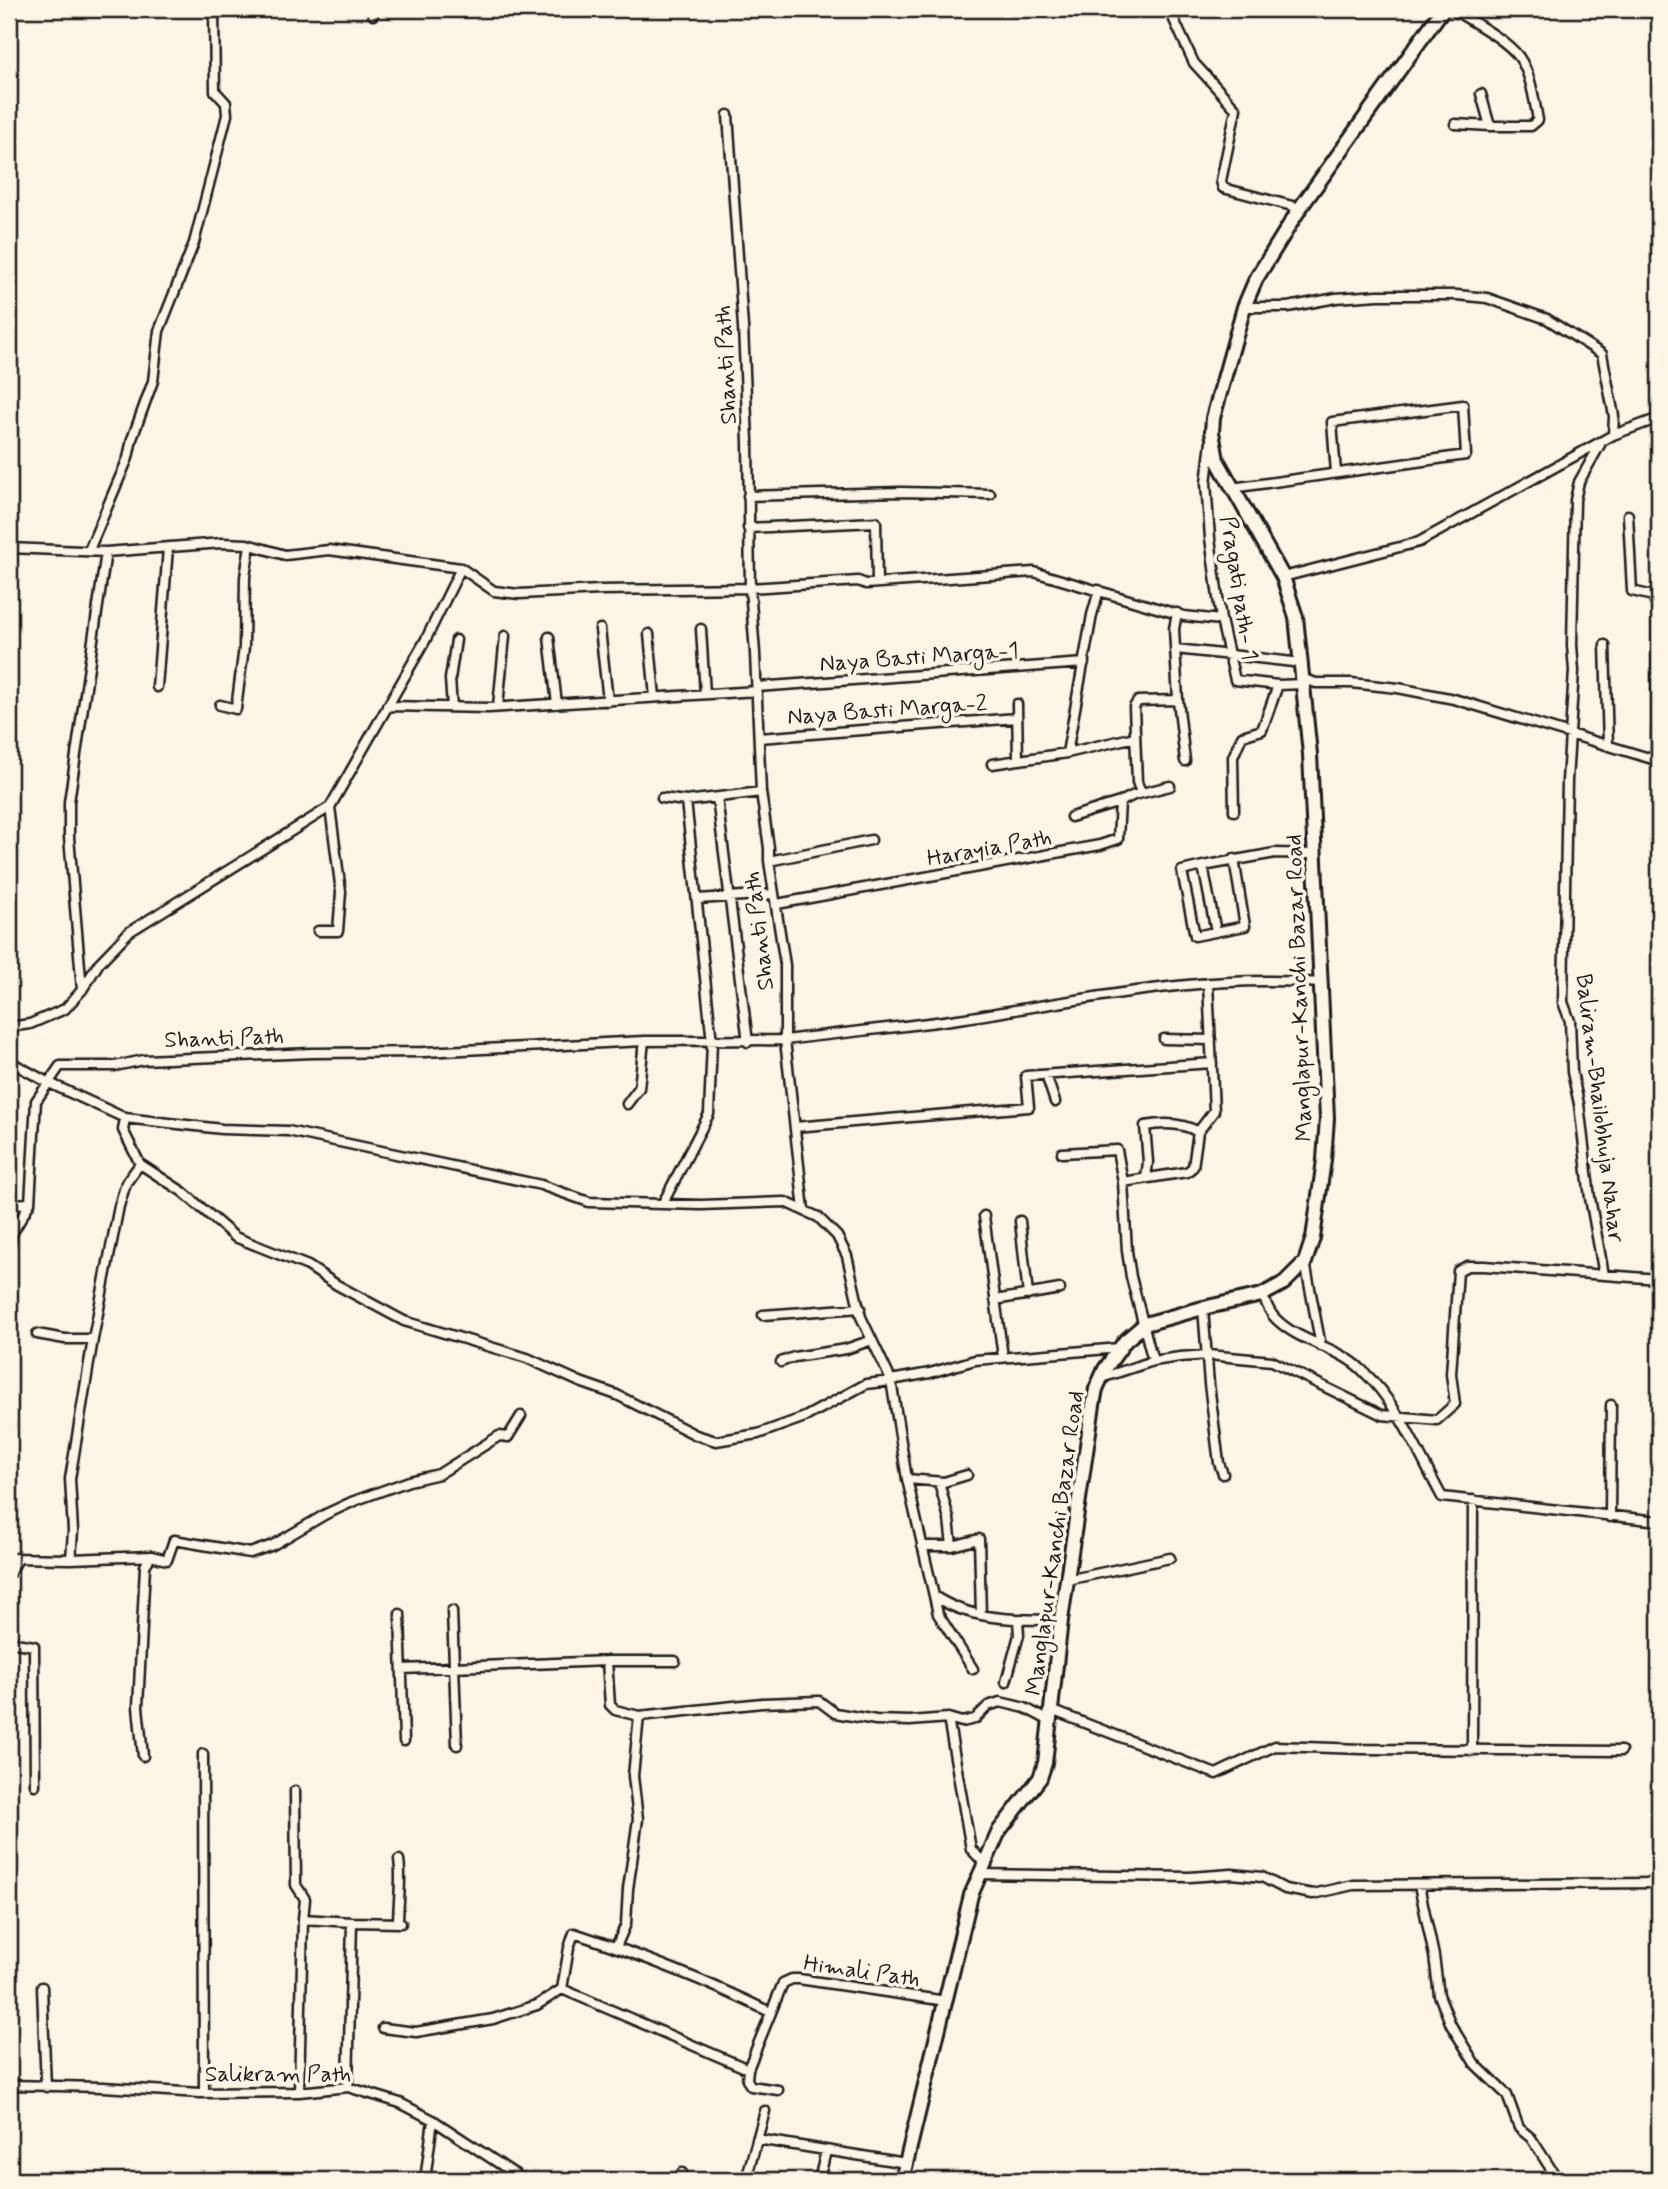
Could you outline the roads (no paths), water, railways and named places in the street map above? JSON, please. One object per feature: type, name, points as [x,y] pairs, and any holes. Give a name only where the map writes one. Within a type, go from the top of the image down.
[{"type":"street","points":[[82,9],[124,9]]},
{"type":"street","points":[[89,550],[128,458],[153,381],[159,331],[197,233],[227,115],[226,103],[215,91],[214,9]]},
{"type":"street","points":[[1169,9],[1194,63],[1236,109],[1221,181],[1223,188],[1300,208]]},
{"type":"street","name":"Manglapur-Kanchi Bazar Road","points":[[902,2180],[971,1895],[999,1832],[1040,1778],[1045,1763],[1061,1620],[1093,1405],[1100,1378],[1120,1348],[1145,1324],[1262,1295],[1284,1283],[1304,1262],[1313,1238],[1326,1130],[1310,754],[1302,663],[1296,617],[1283,577],[1217,460],[1212,432],[1215,405],[1244,307],[1256,279],[1300,208],[1443,9]]},
{"type":"street","points":[[1452,9],[1518,55],[1525,68],[1538,120],[1531,126],[1455,124]]},
{"type":"street","points":[[1481,94],[1490,126]]},
{"type":"street","name":"Shanti Path","points":[[47,1082],[60,1066],[115,1066],[144,1060],[312,1053],[424,1052],[644,1041],[785,1040],[785,964],[761,792],[750,588],[743,327],[728,115]]},
{"type":"street","points":[[1244,307],[1288,307],[1336,298],[1378,295],[1457,295],[1487,298],[1547,319],[1602,354],[1614,416],[1613,435]]},
{"type":"street","points":[[1232,488],[1466,455],[1463,405],[1332,422],[1336,472]]},
{"type":"street","points":[[1283,577],[1419,542],[1613,435],[1659,418]]},
{"type":"street","name":"Pragati path- 1","points":[[1212,432],[1206,483],[1221,620],[1235,680],[1278,685],[1304,681],[1398,688],[1454,699],[1658,760]]},
{"type":"street","name":"Baliram-Bhailobhuja Nahar","points":[[1601,443],[1579,482],[1575,500],[1572,645],[1574,671],[1567,781],[1563,1002],[1570,1021],[1573,1072],[1590,1198],[1604,1275]]},
{"type":"street","points":[[748,496],[901,492],[990,494]]},
{"type":"street","points":[[1628,515],[1632,591],[1656,596],[1658,611],[1658,760]]},
{"type":"street","points":[[748,528],[876,522],[877,583]]},
{"type":"street","points":[[9,548],[106,552],[222,544],[250,545],[285,555],[330,550],[461,568],[494,591],[519,594],[750,588],[858,581],[866,584],[1034,572],[1194,618],[1221,620]]},
{"type":"street","points":[[220,705],[236,709],[244,647],[244,609],[250,545]]},
{"type":"street","points":[[157,687],[167,548]]},
{"type":"street","points":[[82,989],[70,850],[69,802],[106,552]]},
{"type":"street","points":[[9,1027],[30,1024],[65,1009],[99,964],[128,932],[330,807],[425,641],[461,568]]},
{"type":"street","points":[[1067,752],[1099,590]]},
{"type":"street","points":[[1177,613],[1174,629],[1185,761]]},
{"type":"street","points":[[600,629],[608,701]]},
{"type":"street","points":[[701,629],[705,694]]},
{"type":"street","points":[[649,634],[655,697]]},
{"type":"street","points":[[498,706],[505,636]]},
{"type":"street","points":[[550,637],[557,704]]},
{"type":"street","points":[[452,707],[450,679],[456,640]]},
{"type":"street","points":[[1605,645],[1608,746]]},
{"type":"street","points":[[1176,649],[1302,663]]},
{"type":"street","name":"Naya Basti Marga-1","points":[[387,706],[498,706],[608,701],[1084,663]]},
{"type":"street","points":[[1234,811],[1233,757],[1242,736],[1262,730],[1278,685]]},
{"type":"street","points":[[1141,793],[1136,782],[1133,707],[1138,701],[1178,700]]},
{"type":"street","points":[[1017,704],[1018,760]]},
{"type":"street","name":"Naya Basti Marga-2","points":[[759,738],[1017,718]]},
{"type":"street","points":[[992,764],[1067,752],[1135,737]]},
{"type":"street","points":[[1071,817],[1170,786]]},
{"type":"street","points":[[662,798],[686,801],[761,792]]},
{"type":"street","points":[[717,798],[748,1042]]},
{"type":"street","points":[[663,1203],[709,1114],[712,1042],[686,801]]},
{"type":"street","name":"Harayia Path","points":[[777,904],[1100,845],[1118,839],[1120,802]]},
{"type":"street","points":[[318,931],[338,931],[341,892],[330,807]]},
{"type":"street","points":[[769,861],[872,839]]},
{"type":"street","points":[[1234,859],[1245,926],[1195,936],[1182,870],[1234,859],[1275,853],[1314,854]]},
{"type":"street","points":[[1203,866],[1216,932]]},
{"type":"street","points":[[698,899],[774,894]]},
{"type":"street","points":[[804,1210],[785,1040],[963,1018],[1112,993],[1266,981],[1321,983]]},
{"type":"street","points":[[1123,1182],[1187,1172],[1193,1167],[1198,1132],[1214,1111],[1208,984]]},
{"type":"street","points":[[1164,1040],[1211,1040]]},
{"type":"street","points":[[627,1104],[639,1088],[644,1041]]},
{"type":"street","points":[[9,1061],[125,1118],[222,1129],[288,1131],[541,1185],[589,1202],[701,1205],[785,1202],[818,1217],[837,1236],[847,1256],[861,1317],[891,1381],[907,1479],[938,1614],[973,1669]]},
{"type":"street","points":[[796,1127],[1029,1107],[1026,1076],[1212,1063]]},
{"type":"street","points":[[1046,1075],[1055,1102]]},
{"type":"street","points":[[9,1249],[12,1234],[30,1203],[36,1101],[47,1082]]},
{"type":"street","points":[[125,1118],[123,1130],[140,1164],[183,1192],[235,1237],[267,1252],[308,1266],[404,1321],[527,1358],[617,1395],[659,1418],[716,1441],[758,1434],[787,1425],[866,1384],[930,1373],[975,1360],[1120,1348]]},
{"type":"street","points":[[1146,1178],[1148,1162],[1145,1126],[1162,1123],[1190,1127],[1198,1132]]},
{"type":"street","points":[[1062,1153],[1117,1150],[1123,1182],[1131,1277],[1153,1361]]},
{"type":"street","points":[[71,1559],[71,1479],[93,1339],[119,1206],[126,1183],[140,1164]]},
{"type":"street","points":[[9,1204],[30,1203]]},
{"type":"street","points":[[985,1216],[1003,1357]]},
{"type":"street","points":[[1020,1221],[1028,1295]]},
{"type":"street","points":[[1304,1262],[1321,1346]]},
{"type":"street","points":[[1100,1378],[1153,1361],[1208,1356],[1272,1361],[1330,1388],[1352,1403],[1382,1415],[1399,1419],[1437,1420],[1455,1404],[1451,1374],[1458,1271],[1467,1266],[1484,1266],[1659,1279]]},
{"type":"street","points":[[995,1300],[1060,1289]]},
{"type":"street","points":[[1262,1295],[1274,1317],[1321,1346],[1347,1357],[1362,1369],[1399,1419],[1442,1497],[1659,1521]]},
{"type":"street","points":[[764,1315],[860,1308]]},
{"type":"street","points":[[1203,1308],[1209,1384],[1217,1450],[1223,1474]]},
{"type":"street","points":[[37,1334],[65,1339],[93,1339]]},
{"type":"street","points":[[781,1362],[794,1357],[846,1349],[872,1340]]},
{"type":"street","points":[[1610,1517],[1611,1405]]},
{"type":"street","points":[[9,1574],[13,1559],[151,1556],[167,1560],[174,1540],[250,1553],[273,1545],[354,1501],[409,1481],[439,1474],[499,1436],[508,1437],[521,1416]]},
{"type":"street","points":[[907,1479],[939,1482],[967,1475]]},
{"type":"street","points":[[939,1482],[949,1519],[952,1546]]},
{"type":"street","points":[[1472,1751],[1473,1500]]},
{"type":"street","points":[[922,1546],[952,1546],[979,1539],[981,1615]]},
{"type":"street","points":[[143,1756],[138,1707],[145,1566],[151,1556]]},
{"type":"street","points":[[1067,1580],[1170,1558]]},
{"type":"street","points":[[934,1596],[950,1607],[981,1615],[1018,1620],[1061,1620]]},
{"type":"street","points":[[452,1611],[457,1745]]},
{"type":"street","points":[[400,1614],[404,1741]]},
{"type":"street","points":[[1006,1682],[1019,1635],[1018,1620]]},
{"type":"street","points":[[9,1642],[34,1646],[35,1785]]},
{"type":"street","points":[[607,1661],[610,1705],[615,1710],[639,1716],[762,1703],[819,1701],[835,1713],[876,1720],[948,1718],[962,1721],[975,1719],[988,1706],[1000,1702],[1050,1716],[1216,1774],[1275,1746],[1472,1751],[1621,1751]]},
{"type":"street","points":[[401,1669],[676,1661]]},
{"type":"street","points":[[616,1947],[626,1924],[638,1819],[633,1776],[639,1716]]},
{"type":"street","points":[[948,1718],[971,1849],[981,1868],[1189,1877],[1232,1874],[1262,1877],[1285,1889],[1313,1894],[1353,1885],[1659,1882]]},
{"type":"street","points":[[202,1754],[204,2092]]},
{"type":"street","points":[[295,1791],[296,1885],[305,1899],[299,2092]]},
{"type":"street","points":[[303,1919],[400,1923],[397,1893],[401,1870],[399,1860]]},
{"type":"street","points":[[1419,1885],[1439,1995],[1451,2025],[1475,2064],[1507,2095],[1519,2128],[1531,2138],[1558,2180]]},
{"type":"street","points":[[348,2087],[352,1922]]},
{"type":"street","points":[[383,2028],[416,2032],[494,2019],[537,2006],[562,1989],[574,1933],[616,1947],[770,2012]]},
{"type":"street","name":"Himali Path","points":[[748,2069],[783,1983],[792,1979],[946,2001]]},
{"type":"street","points":[[42,1987],[46,2087]]},
{"type":"street","points":[[562,1989],[748,2069],[747,2080],[751,2086],[778,2090]]},
{"type":"street","name":"Salikram Path","points":[[9,2085],[204,2092],[299,2092],[348,2087],[400,2103],[433,2120],[523,2180]]},
{"type":"street","points":[[746,2180],[765,2111]]},
{"type":"street","points":[[425,2180],[433,2120]]},
{"type":"street","points":[[757,2139],[906,2163]]},
{"type":"street","points":[[819,2180],[826,2151]]}]
